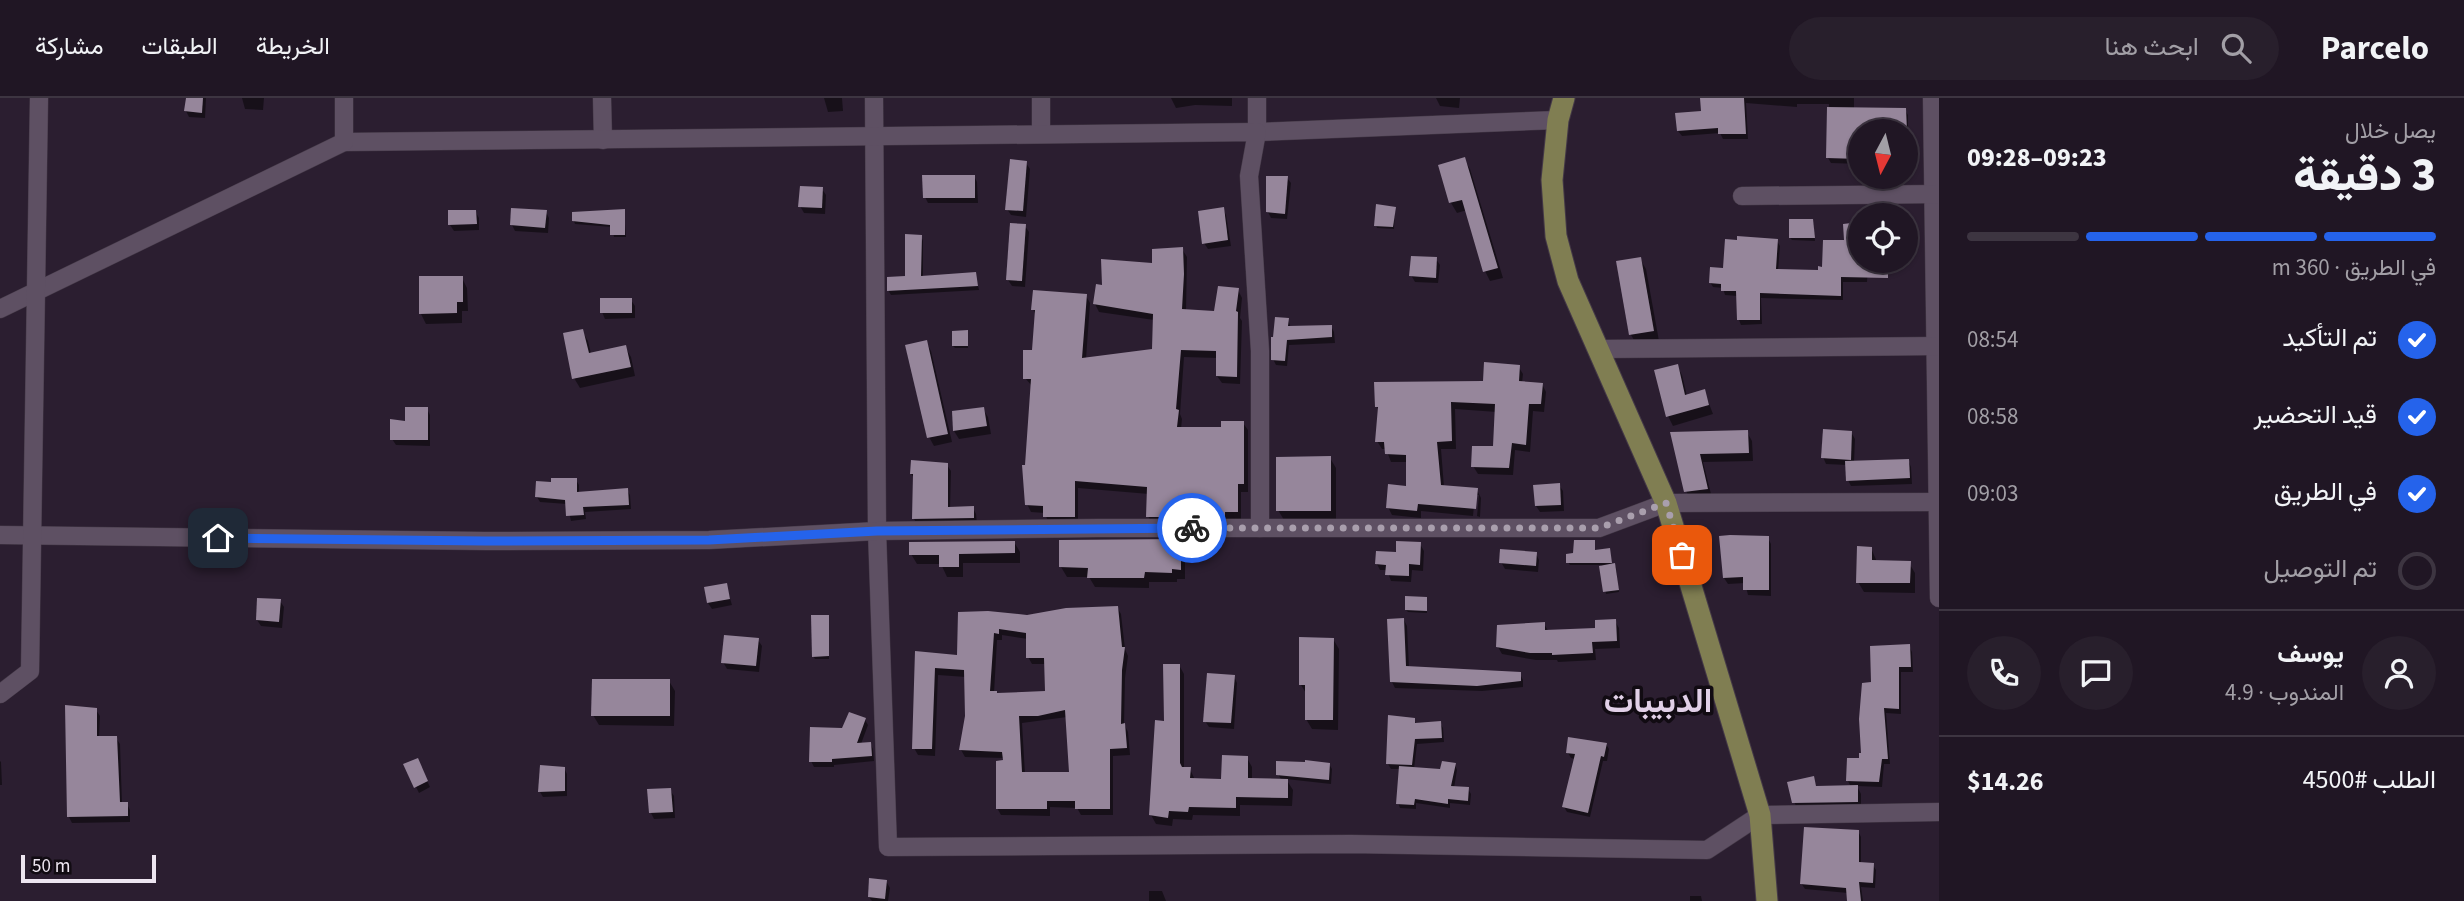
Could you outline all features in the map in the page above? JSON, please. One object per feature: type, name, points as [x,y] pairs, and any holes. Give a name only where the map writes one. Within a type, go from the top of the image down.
[{"type":"main road","points":[[1564,98],[1558,120],[1552,180],[1556,236],[1568,281],[1666,503],[1760,815],[1767,901]]},
{"type":"street","points":[[0,694],[30,671],[39,98]]},
{"type":"street","points":[[344,98],[344,142]]},
{"type":"street","points":[[602,98],[603,140]]},
{"type":"street","points":[[874,98],[877,531],[888,847],[1351,844],[1707,850],[1760,815],[1939,812]]},
{"type":"street","points":[[1041,98],[1041,134]]},
{"type":"street","points":[[1256,98],[1257,132],[1249,176],[1260,351],[1260,528]]},
{"type":"street","points":[[1932,98],[1937,194],[1939,598]]},
{"type":"street","points":[[0,309],[344,142],[1257,132],[1558,120]]},
{"type":"street","points":[[1742,196],[1937,194]]},
{"type":"street","points":[[1598,349],[1937,346]]},
{"type":"street","points":[[0,535],[485,541],[681,540],[877,531],[1599,528],[1666,503],[1938,502]]},
{"type":"building","points":[[186,98],[203,98],[202,113],[184,111]]},
{"type":"building","points":[[1700,98],[1744,98],[1746,134],[1718,134],[1718,128],[1677,131],[1675,113],[1701,111]]},
{"type":"building","points":[[1827,107],[1906,108],[1906,119],[1848,119],[1848,159],[1826,158]]},
{"type":"building","points":[[1465,157],[1498,268],[1483,272],[1462,200],[1449,203],[1438,165]]},
{"type":"building","points":[[1010,159],[1027,161],[1023,211],[1005,210]]},
{"type":"building","points":[[922,175],[975,175],[975,198],[923,198]]},
{"type":"building","points":[[1266,176],[1288,176],[1285,214],[1266,212]]},
{"type":"building","points":[[800,186],[823,187],[822,208],[798,207]]},
{"type":"building","points":[[1376,204],[1396,207],[1393,227],[1374,226]]},
{"type":"building","points":[[1224,207],[1228,240],[1202,244],[1198,211]]},
{"type":"building","points":[[511,208],[547,210],[545,228],[510,225]]},
{"type":"building","points":[[625,209],[625,235],[610,235],[610,225],[572,221],[572,212]]},
{"type":"building","points":[[448,210],[476,210],[477,224],[448,225]]},
{"type":"building","points":[[1789,219],[1813,219],[1815,238],[1789,238]]},
{"type":"building","points":[[1010,223],[1026,224],[1022,281],[1006,280]]},
{"type":"building","points":[[1848,223],[1848,273],[1888,273],[1888,278],[1841,277],[1841,296],[1760,293],[1760,320],[1737,320],[1736,291],[1721,291],[1721,284],[1709,283],[1710,267],[1723,268],[1725,239],[1737,240],[1737,236],[1778,239],[1776,269],[1818,270],[1818,266],[1822,267],[1823,240],[1844,240],[1843,224]]},
{"type":"building","points":[[905,234],[922,235],[921,276],[976,272],[978,286],[887,291],[887,277],[905,276]]},
{"type":"building","points":[[1183,247],[1182,309],[1214,311],[1218,286],[1239,288],[1236,311],[1237,377],[1216,376],[1216,351],[1181,350],[1176,409],[1179,410],[1177,427],[1221,427],[1221,421],[1244,421],[1244,484],[1238,484],[1238,512],[1225,512],[1225,517],[1146,517],[1147,487],[1075,481],[1075,517],[1043,517],[1043,506],[1025,505],[1022,465],[1025,465],[1031,379],[1023,379],[1023,350],[1032,350],[1035,310],[1031,310],[1033,290],[1087,294],[1082,358],[1152,349],[1153,314],[1093,304],[1096,284],[1102,285],[1101,259],[1152,263],[1152,249]]},
{"type":"building","points":[[1411,256],[1437,257],[1436,278],[1409,276]]},
{"type":"building","points":[[1641,257],[1654,331],[1629,335],[1616,261]]},
{"type":"building","points":[[419,276],[463,276],[463,302],[457,302],[457,313],[419,314]]},
{"type":"building","points":[[600,298],[632,298],[632,313],[600,313]]},
{"type":"building","points":[[1275,317],[1289,318],[1288,326],[1332,325],[1332,337],[1287,340],[1285,361],[1271,360],[1271,337]]},
{"type":"building","points":[[583,329],[589,353],[626,345],[631,367],[572,379],[563,333]]},
{"type":"building","points":[[968,330],[968,346],[952,346],[952,331]]},
{"type":"building","points":[[927,340],[948,434],[927,438],[905,345]]},
{"type":"building","points":[[1484,362],[1520,365],[1519,381],[1543,383],[1541,404],[1529,404],[1526,445],[1512,443],[1509,468],[1471,467],[1472,446],[1493,446],[1495,404],[1451,402],[1452,441],[1437,442],[1441,485],[1478,488],[1476,509],[1418,504],[1417,511],[1386,508],[1388,484],[1406,486],[1406,455],[1385,454],[1384,442],[1375,442],[1378,407],[1375,407],[1374,382],[1483,381]]},
{"type":"building","points":[[1678,364],[1685,395],[1705,389],[1709,405],[1666,417],[1654,370]]},
{"type":"building","points":[[405,407],[428,407],[428,440],[390,440],[390,419],[405,421]]},
{"type":"building","points":[[984,407],[987,426],[953,431],[952,411]]},
{"type":"building","points":[[1823,429],[1852,431],[1851,460],[1821,458]]},
{"type":"building","points":[[1748,430],[1749,453],[1700,454],[1708,489],[1684,492],[1670,432]]},
{"type":"building","points":[[1331,456],[1331,511],[1276,511],[1276,457]]},
{"type":"building","points":[[1909,459],[1910,478],[1846,481],[1845,461]]},
{"type":"building","points":[[911,460],[948,463],[948,507],[974,506],[974,518],[912,519]]},
{"type":"building","points":[[551,478],[577,478],[577,492],[628,488],[629,505],[583,507],[584,515],[566,516],[565,500],[535,497],[536,481],[551,482]]},
{"type":"building","points":[[1560,483],[1561,505],[1535,506],[1533,485]]},
{"type":"building","points":[[1719,536],[1769,536],[1769,590],[1743,590],[1743,577],[1723,578]]},
{"type":"building","points":[[1181,539],[1181,570],[1172,569],[1172,573],[1145,572],[1144,578],[1087,578],[1088,568],[1059,567],[1059,540]]},
{"type":"building","points":[[1574,540],[1595,540],[1595,550],[1610,548],[1612,563],[1566,563],[1566,554],[1573,553]]},
{"type":"building","points":[[1015,541],[1015,553],[959,554],[959,567],[939,567],[939,555],[909,555],[909,542]]},
{"type":"building","points":[[1396,541],[1421,542],[1420,565],[1409,564],[1409,576],[1385,575],[1386,565],[1375,564],[1376,551],[1396,552]]},
{"type":"building","points":[[1857,546],[1872,547],[1872,560],[1911,561],[1910,583],[1856,583]]},
{"type":"building","points":[[1500,549],[1537,552],[1536,566],[1499,563]]},
{"type":"building","points":[[1615,563],[1619,590],[1603,592],[1599,566]]},
{"type":"building","points":[[727,583],[730,599],[707,603],[704,587]]},
{"type":"building","points":[[1405,596],[1427,597],[1427,611],[1405,610]]},
{"type":"building","points":[[257,598],[281,599],[279,622],[256,620]]},
{"type":"building","points":[[1118,606],[1122,647],[1125,647],[1121,724],[1125,723],[1127,748],[1110,749],[1110,809],[1075,809],[1075,801],[1047,801],[1047,809],[996,809],[996,761],[1003,760],[1002,752],[959,750],[965,716],[964,670],[935,668],[932,749],[912,749],[915,651],[957,655],[958,612],[988,611],[1027,615],[1066,608]],"holes":[[[999,629],[1026,633],[1026,658],[1044,658],[1045,691],[990,691],[994,633],[999,634]],[[1065,710],[1069,772],[1022,772],[1019,716],[1038,716]]]},
{"type":"building","points":[[811,615],[829,615],[829,656],[812,657]]},
{"type":"building","points":[[1404,618],[1406,666],[1521,672],[1521,681],[1477,686],[1390,682],[1387,619]]},
{"type":"building","points":[[1616,619],[1617,641],[1592,642],[1593,653],[1552,655],[1496,647],[1497,625],[1545,622],[1545,630],[1595,628],[1595,620]]},
{"type":"building","points":[[724,635],[759,638],[756,666],[721,663]]},
{"type":"building","points":[[1299,637],[1334,638],[1333,720],[1305,720],[1305,685],[1299,685]]},
{"type":"building","points":[[1910,644],[1911,667],[1899,667],[1899,709],[1884,708],[1888,759],[1882,759],[1879,782],[1846,781],[1847,758],[1859,758],[1861,753],[1859,719],[1862,683],[1871,682],[1870,646]]},
{"type":"building","points":[[1163,664],[1180,664],[1180,763],[1182,767],[1191,767],[1190,778],[1221,779],[1222,755],[1248,756],[1248,778],[1288,779],[1288,798],[1236,797],[1236,808],[1189,807],[1188,812],[1169,811],[1168,818],[1149,815],[1155,720],[1164,721]]},
{"type":"building","points":[[1207,673],[1235,675],[1231,723],[1203,722]]},
{"type":"building","points":[[592,679],[670,679],[670,716],[591,716]]},
{"type":"building","points":[[65,705],[97,708],[97,736],[117,736],[120,802],[128,802],[128,816],[67,817]]},
{"type":"building","points":[[849,712],[866,718],[857,743],[871,742],[872,756],[832,759],[832,762],[809,762],[810,727],[842,728]]},
{"type":"building","points":[[1388,715],[1415,718],[1415,723],[1441,721],[1442,738],[1415,739],[1412,765],[1386,764]]},
{"type":"building","points":[[1568,737],[1607,743],[1604,757],[1601,756],[1588,813],[1562,807],[1575,754],[1566,753]]},
{"type":"building","points":[[418,758],[428,781],[414,788],[403,764]]},
{"type":"building","points":[[1276,761],[1330,763],[1329,780],[1276,775]]},
{"type":"building","points":[[1442,761],[1456,763],[1451,786],[1469,787],[1468,801],[1448,799],[1448,804],[1415,799],[1414,805],[1396,804],[1399,766],[1440,769]]},
{"type":"building","points":[[540,765],[565,767],[565,791],[538,792]]},
{"type":"building","points":[[1814,776],[1816,786],[1858,785],[1858,802],[1792,803],[1787,782]]},
{"type":"building","points":[[671,788],[673,812],[649,813],[647,789]]},
{"type":"building","points":[[1804,827],[1859,830],[1859,862],[1874,863],[1873,883],[1859,882],[1861,901],[1847,901],[1846,888],[1800,884]]},
{"type":"building","points":[[869,878],[887,880],[885,899],[868,897]]},
{"type":"way so far","points":[[1192,528],[1599,528],[1666,503],[1682,555]]},
{"type":"district","name":"الدبيبات","points":[[1658,701]]},
{"type":"route","points":[[218,538],[709,540],[877,531],[1192,528]]}]
